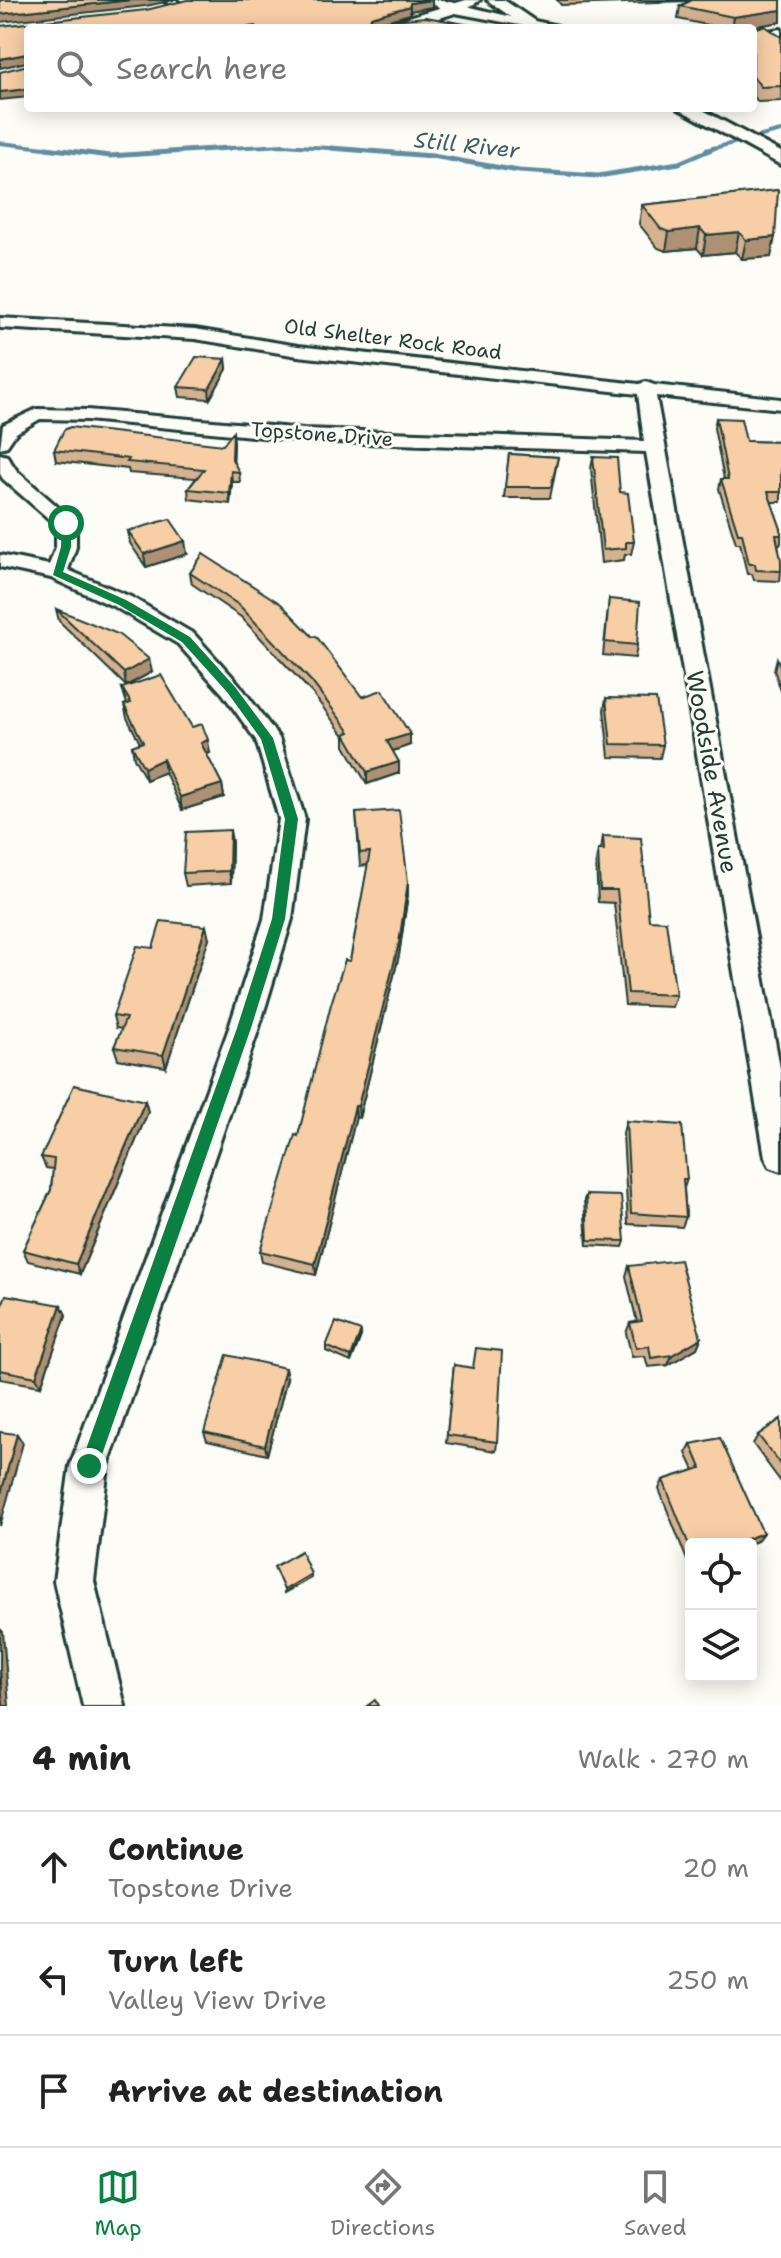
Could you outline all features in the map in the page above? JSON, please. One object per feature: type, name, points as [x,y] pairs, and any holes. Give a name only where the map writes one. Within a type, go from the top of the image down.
[{"type":"main road","points":[[494,0],[530,24]]},
{"type":"main road","points":[[693,112],[781,159]]},
{"type":"street","points":[[430,0],[455,9],[526,24]]},
{"type":"street","points":[[394,24],[455,9],[475,0]]},
{"type":"street","points":[[167,4],[190,4]]},
{"type":"street","points":[[757,35],[781,32]]},
{"type":"street","name":"Old Shelter Rock Road","points":[[0,323],[195,334],[397,363],[646,387],[781,404]]},
{"type":"street","name":"Woodside Avenue","points":[[646,387],[654,447],[781,1157]]},
{"type":"street","name":"Topstone Drive","points":[[0,442],[9,429],[37,414],[87,415],[304,435],[654,447]]},
{"type":"street","points":[[0,460],[10,475],[66,523],[66,547],[57,573]]},
{"type":"street","points":[[0,561],[57,573],[123,602],[186,639],[231,689],[267,738],[292,819],[274,933],[239,1042],[89,1466],[74,1581],[104,1706]]},
{"type":"building","points":[[0,0],[131,0],[0,14]]},
{"type":"building","points":[[187,0],[429,0],[410,3],[410,6],[371,17],[370,22],[426,17],[465,24],[24,24],[24,54],[0,59],[0,26],[146,10]]},
{"type":"building","points":[[692,0],[781,0],[781,10],[733,17],[680,6]]},
{"type":"building","points":[[765,26],[781,37],[781,86],[761,87],[757,82],[757,28]]},
{"type":"building","points":[[24,66],[24,89],[0,92],[0,72]]},
{"type":"building","points":[[778,190],[775,237],[746,240],[739,232],[706,235],[700,228],[669,232],[661,229],[642,205]]},
{"type":"building","points":[[196,357],[226,359],[209,389],[178,387]]},
{"type":"building","points":[[716,418],[741,419],[746,441],[781,442],[781,492],[768,492],[781,529],[781,535],[776,535],[781,571],[756,570],[755,564],[749,564],[742,533],[738,533],[721,479],[728,479]]},
{"type":"building","points":[[70,427],[223,445],[233,432],[232,459],[239,472],[231,471],[229,493],[188,489],[204,469],[127,462],[129,459],[54,450],[64,430]]},
{"type":"building","points":[[509,454],[558,457],[551,487],[505,487]]},
{"type":"building","points":[[593,457],[617,458],[620,492],[628,493],[634,542],[626,542],[626,548],[603,550]]},
{"type":"building","points":[[170,519],[185,541],[144,554],[128,531]]},
{"type":"building","points":[[203,554],[281,604],[313,637],[316,636],[362,697],[382,690],[410,734],[387,741],[399,762],[367,772],[345,734],[350,732],[311,681],[239,605],[190,573]]},
{"type":"building","points":[[609,599],[640,602],[637,645],[605,642]]},
{"type":"building","points":[[56,609],[118,634],[149,659],[124,673]]},
{"type":"building","points":[[161,675],[192,727],[202,724],[208,740],[201,743],[222,784],[180,797],[163,759],[144,768],[132,746],[143,742],[124,705],[131,703],[122,688]]},
{"type":"building","points":[[606,698],[656,699],[663,745],[611,744]]},
{"type":"building","points":[[399,810],[408,882],[399,943],[315,1264],[260,1251],[295,1135],[298,1136],[331,1004],[345,960],[350,961],[370,852],[360,853],[356,813]]},
{"type":"building","points":[[230,830],[229,871],[183,873],[186,832]]},
{"type":"building","points":[[603,836],[641,838],[649,920],[666,921],[676,995],[628,993],[617,890],[600,890],[598,850],[604,850]]},
{"type":"building","points":[[161,921],[206,926],[163,1055],[114,1047],[126,1018],[113,1016],[137,946],[153,948]]},
{"type":"building","points":[[74,1085],[145,1101],[76,1264],[23,1250],[51,1190],[54,1159],[41,1157]]},
{"type":"building","points":[[626,1121],[682,1125],[687,1179],[683,1179],[686,1217],[631,1213]]},
{"type":"building","points":[[586,1195],[621,1196],[625,1241],[588,1240]]},
{"type":"building","points":[[680,1260],[701,1338],[672,1355],[651,1358],[649,1346],[636,1348],[630,1323],[642,1321],[629,1266]]},
{"type":"building","points":[[6,1295],[61,1305],[36,1377],[0,1370],[0,1310]]},
{"type":"building","points":[[336,1322],[361,1331],[351,1357],[326,1346]]},
{"type":"building","points":[[476,1348],[502,1351],[497,1442],[447,1435],[454,1365],[473,1368]]},
{"type":"building","points":[[227,1355],[285,1368],[265,1446],[204,1432]]},
{"type":"building","points":[[781,1419],[781,1465],[758,1435]]},
{"type":"building","points":[[0,1432],[17,1434],[0,1497]]},
{"type":"building","points":[[720,1438],[763,1533],[749,1538],[686,1538],[663,1480],[701,1468],[691,1444]]},
{"type":"building","points":[[301,1551],[311,1574],[284,1590],[274,1567]]},
{"type":"building","points":[[0,1671],[3,1706],[0,1706]]},
{"type":"waterway","name":"Still River","points":[[706,150],[781,131]]},
{"type":"waterway","name":"Still River","points":[[0,143],[54,149]]},
{"type":"waterway","name":"Still River","points":[[213,149],[284,145],[346,149]]},
{"type":"waterway","name":"Still River","points":[[46,148],[54,149]]},
{"type":"waterway","name":"Still River","points":[[213,149],[229,148]]},
{"type":"waterway","name":"Still River","points":[[331,148],[346,149]]},
{"type":"waterway","name":"Still River","points":[[346,149],[432,156],[519,171],[598,176],[679,163],[714,148]]},
{"type":"waterway","name":"Still River","points":[[54,149],[63,150]]},
{"type":"waterway","name":"Still River","points":[[54,149],[110,156],[213,149]]},
{"type":"waterway","name":"Still River","points":[[197,150],[213,149]]},
{"type":"waterway","name":"Still River","points":[[346,149],[358,150]]},
{"type":"route","points":[[66,523],[66,547],[57,573],[123,602],[186,639],[231,689],[267,738],[292,819],[278,919],[244,1028],[89,1466]]}]
